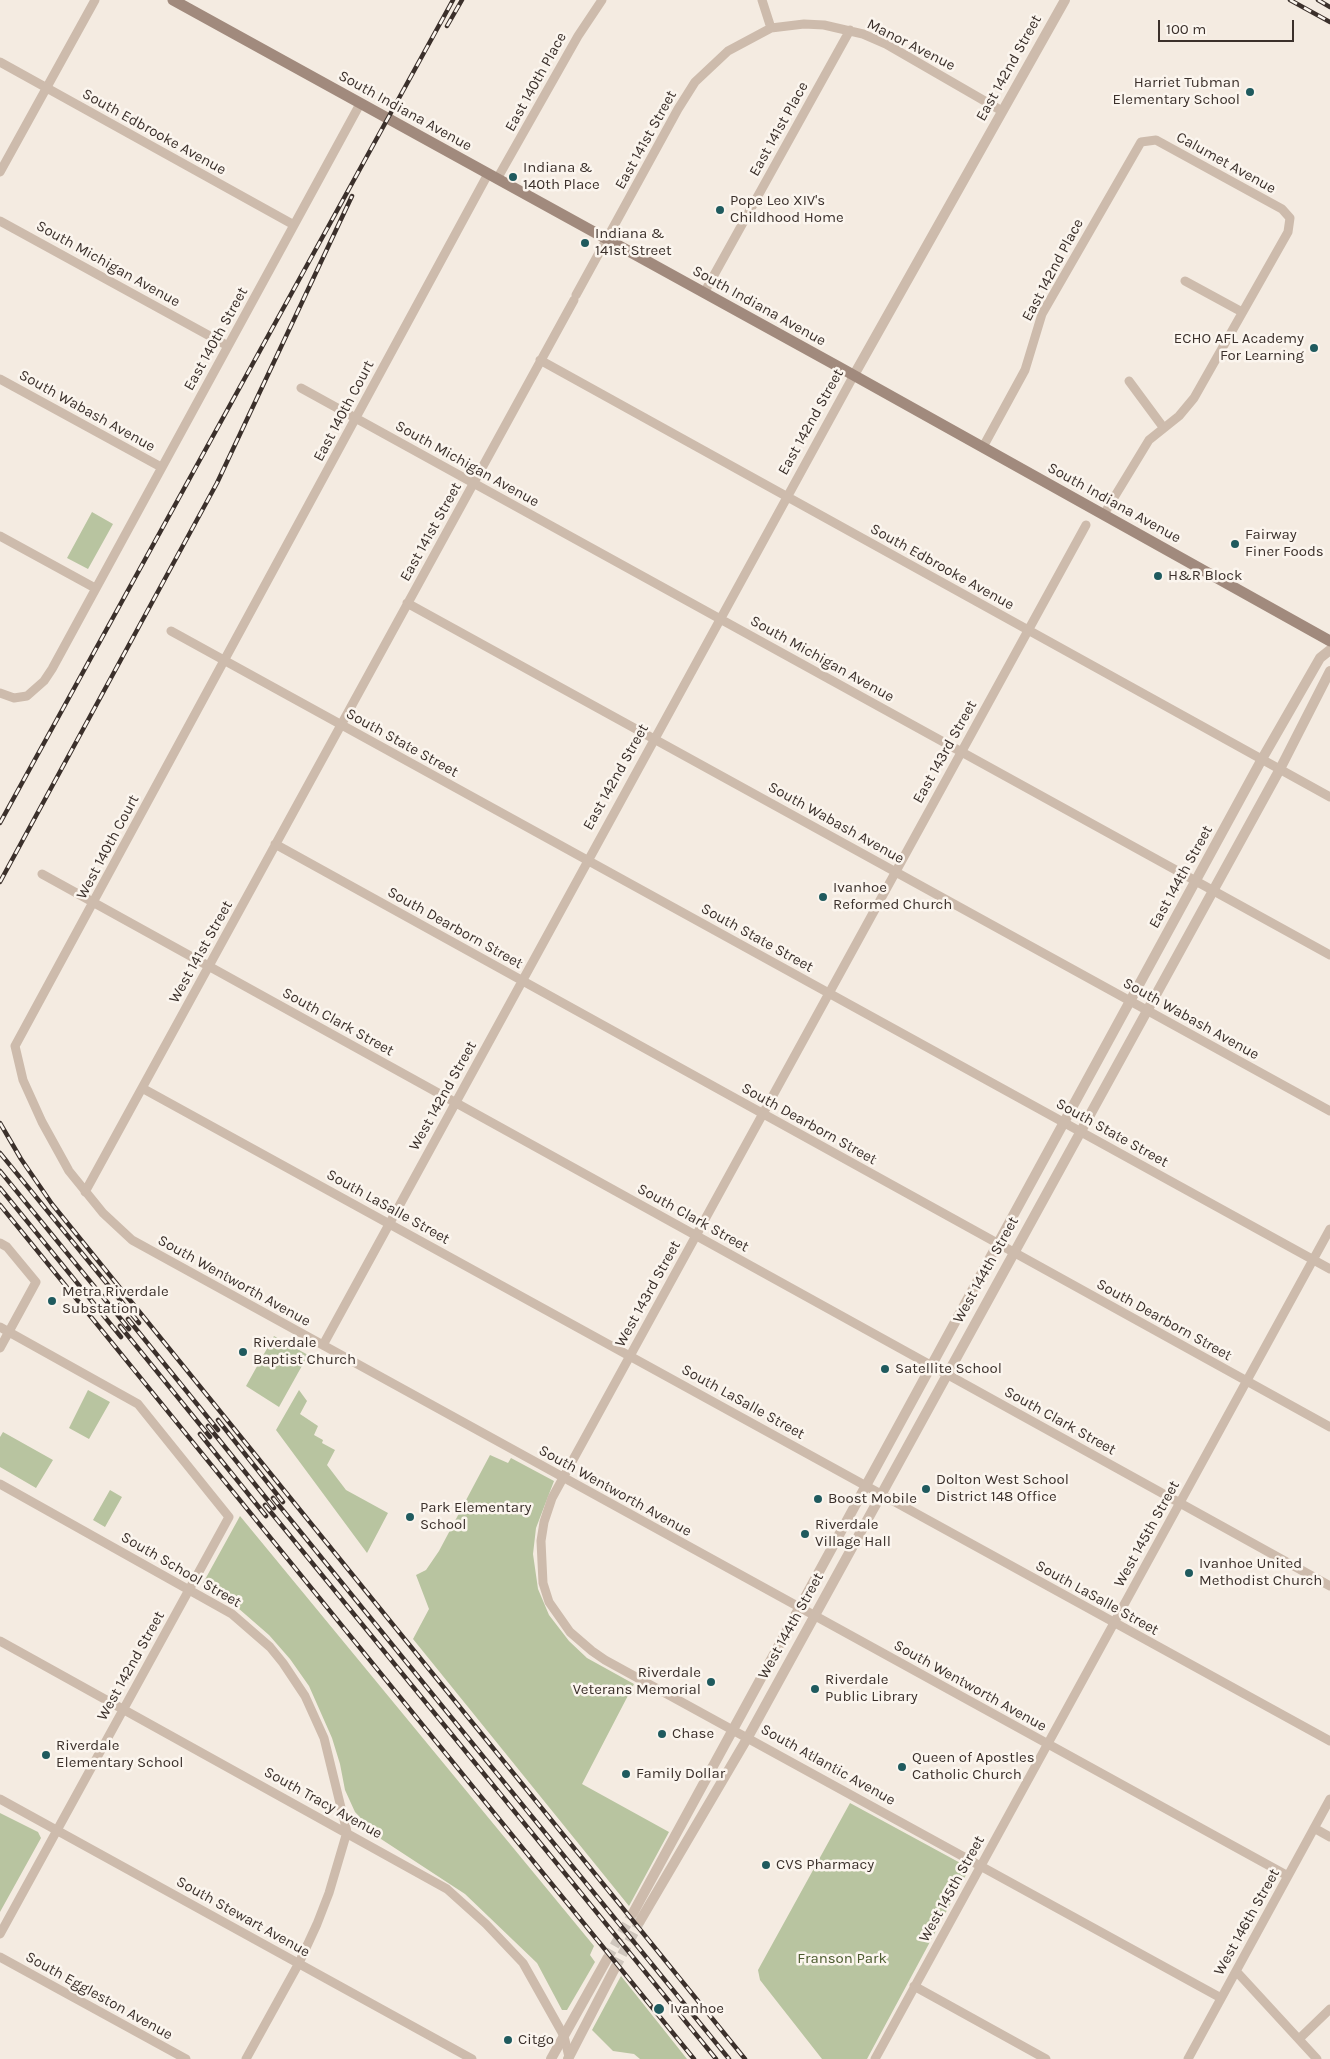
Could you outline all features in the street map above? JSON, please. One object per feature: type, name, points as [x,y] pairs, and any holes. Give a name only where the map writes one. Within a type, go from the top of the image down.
[{"type":"main road","name":"South Indiana Avenue","points":[[173,0],[984,447],[1330,641]]},
{"type":"street","points":[[0,172],[95,0]]},
{"type":"street","name":"East 140th Place","points":[[492,177],[602,0]]},
{"type":"street","points":[[762,0],[771,28]]},
{"type":"street","name":"East 142nd Street","points":[[588,860],[1062,1]]},
{"type":"street","name":"Manor Avenue","points":[[771,28],[804,24],[824,25],[850,30],[886,44],[1002,110]]},
{"type":"street","name":"East 141st Street","points":[[341,725],[606,240],[695,82],[728,51],[771,28]]},
{"type":"street","name":"East 141st Place","points":[[704,293],[850,30]]},
{"type":"street","name":"South Edbrooke Avenue","points":[[0,62],[294,225]]},
{"type":"street","name":"East 140th Street","points":[[0,693],[14,698],[27,696],[44,681],[52,669],[360,104]]},
{"type":"street","name":"Calumet Avenue","points":[[1146,140],[1156,140],[1164,144],[1282,209],[1290,218],[1288,232],[1242,312]]},
{"type":"street","name":"East 142nd Place","points":[[984,447],[1026,370],[1042,314],[1137,147],[1146,140]]},
{"type":"street","name":"East 140th Court","points":[[224,661],[454,235],[492,177]]},
{"type":"street","name":"South Michigan Avenue","points":[[0,221],[228,346]]},
{"type":"street","points":[[1104,514],[1140,452],[1163,427],[1179,416],[1194,398],[1242,312],[1186,281]]},
{"type":"street","name":"South Edbrooke Avenue","points":[[540,360],[1330,797]]},
{"type":"street","name":"South Wabash Avenue","points":[[0,379],[161,467]]},
{"type":"street","points":[[1129,381],[1163,427]]},
{"type":"street","name":"South Michigan Avenue","points":[[301,388],[1330,955]]},
{"type":"street","name":"East 143rd Street","points":[[829,993],[1086,525]]},
{"type":"street","points":[[0,536],[95,588]]},
{"type":"street","name":"South Wabash Avenue","points":[[407,603],[1330,1111]]},
{"type":"street","name":"South State Street","points":[[171,631],[1330,1268]]},
{"type":"street","name":"East 144th Street","points":[[1064,1122],[1262,759],[1320,658],[1330,650]]},
{"type":"street","name":"West 140th Court","points":[[15,1046],[224,661]]},
{"type":"street","points":[[1080,1131],[1280,769],[1330,671]]},
{"type":"street","name":"West 141st Street","points":[[85,1192],[341,725]]},
{"type":"street","name":"South Dearborn Street","points":[[275,844],[1330,1427]]},
{"type":"street","name":"West 142nd Street","points":[[323,1345],[588,860]]},
{"type":"street","name":"South Clark Street","points":[[42,874],[1330,1586]]},
{"type":"street","name":"West 143rd Street","points":[[563,1478],[829,993]]},
{"type":"street","name":"South Wentworth Avenue","points":[[15,1046],[23,1080],[42,1122],[69,1171],[118,1230],[132,1240],[1288,1876]]},
{"type":"street","name":"South LaSalle Street","points":[[142,1088],[1330,1741]]},
{"type":"street","name":"West 144th Street","points":[[633,1913],[732,1728],[1064,1122]]},
{"type":"street","name":"West 144th Street","points":[[640,1922],[748,1737],[1080,1131]]},
{"type":"street","name":"West 145th Street","points":[[875,2059],[1330,1229]]},
{"type":"street","points":[[0,1243],[7,1247],[36,1282],[0,1348]]},
{"type":"street","points":[[0,1327],[9,1332]]},
{"type":"street","name":"West 142nd Street","points":[[0,1934],[229,1517],[138,1404],[9,1332]]},
{"type":"street","name":"South Atlantic Avenue","points":[[563,1478],[546,1514],[541,1541],[543,1583],[549,1602],[559,1618],[570,1632],[592,1651],[1221,1998]]},
{"type":"street","name":"South School Street","points":[[0,1484],[190,1588],[232,1614],[270,1648],[294,1679],[324,1738],[347,1832]]},
{"type":"street","name":"South Tracy Avenue","points":[[0,1641],[428,1876],[467,1906],[523,1963],[564,2036],[568,2058]]},
{"type":"street","name":"South Stewart Avenue","points":[[0,1799],[471,2059]]},
{"type":"street","name":"West 146th Street","points":[[1188,2059],[1330,1799]]},
{"type":"street","points":[[1314,1828],[1330,1837]]},
{"type":"street","points":[[678,1829],[688,1837]]},
{"type":"street","points":[[246,2059],[299,1963],[330,1893],[347,1832]]},
{"type":"street","name":"South Eggleston Avenue","points":[[0,1957],[186,2059]]},
{"type":"street","points":[[551,2059],[607,1959]]},
{"type":"street","points":[[568,2058],[615,1968]]},
{"type":"street","points":[[1236,1971],[1317,2059]]},
{"type":"street","points":[[914,1986],[1031,2055],[1046,2059]]},
{"type":"street","points":[[1299,2039],[1330,2009]]},
{"type":"green space","points":[[92,512],[113,524],[88,569],[67,558]]},
{"type":"green space","points":[[274,1336],[308,1355],[279,1407],[246,1386]]},
{"type":"green space","points":[[88,1390],[110,1402],[89,1439],[69,1428]]},
{"type":"green space","points":[[299,1390],[307,1401],[300,1414],[318,1426],[314,1435],[323,1440],[322,1443],[335,1450],[327,1465],[346,1490],[388,1513],[367,1553],[276,1430]]},
{"type":"green space","points":[[3,1432],[53,1460],[36,1488],[0,1467],[0,1437]]},
{"type":"green space","points":[[490,1455],[508,1463],[511,1458],[554,1481],[536,1528],[533,1554],[538,1589],[549,1615],[569,1641],[587,1658],[634,1684],[582,1784],[669,1832],[629,1906],[413,1639],[429,1609],[416,1575],[426,1570],[439,1551]]},
{"type":"green space","points":[[110,1490],[122,1497],[105,1527],[93,1520]]},
{"type":"green space","points":[[240,1516],[594,1946],[590,1955],[595,1962],[567,2010],[562,2010],[537,1963],[465,1894],[381,1839],[355,1812],[345,1790],[332,1738],[309,1686],[290,1659],[269,1635],[238,1608],[202,1585]]},
{"type":"green space","name":"Franson Park","points":[[850,1803],[964,1865],[967,1873],[867,2059],[822,2059],[760,1980],[758,1970]]},
{"type":"green space","points":[[0,1813],[38,1832],[41,1838],[0,1912]]},
{"type":"green space","points":[[621,1976],[687,2059],[640,2059],[634,2054],[613,2051],[592,2030]]},
{"type":"tunnel","points":[[607,1959],[633,1913]]},
{"type":"tunnel","points":[[615,1968],[640,1921]]},
{"type":"railway","points":[[0,823],[453,0]]},
{"type":"railway","points":[[447,26],[462,0]]},
{"type":"railway","points":[[1290,0],[1330,22]]},
{"type":"railway","points":[[1318,0],[1330,7]]},
{"type":"railway","points":[[0,882],[217,483],[352,196]]},
{"type":"railway","points":[[0,1123],[21,1159],[52,1204],[745,2059]]},
{"type":"railway","points":[[0,1153],[139,1323]]},
{"type":"railway","points":[[0,1171],[129,1329]]},
{"type":"railway","points":[[0,1188],[121,1337]]},
{"type":"railway","points":[[0,1205],[694,2059]]},
{"type":"railway","points":[[128,1319],[218,1430]]},
{"type":"railway","points":[[120,1326],[210,1437]]},
{"type":"railway","points":[[218,1420],[283,1502]]},
{"type":"railway","points":[[208,1426],[274,1508]]},
{"type":"railway","points":[[200,1434],[266,1516]]},
{"type":"railway","points":[[273,1498],[729,2059]]},
{"type":"railway","points":[[265,1505],[716,2059]]},
{"type":"place","name":"Harriet Tubman Elementary School","points":[[1250,92]]},
{"type":"place","name":"Indiana & 140th Place","points":[[513,177]]},
{"type":"place","name":"Pope Leo XIV's Childhood Home","points":[[720,210]]},
{"type":"place","name":"Indiana & 141st Street","points":[[585,243]]},
{"type":"place","name":"ECHO AFL Academy For Learning","points":[[1314,348]]},
{"type":"place","name":"Fairway Finer Foods","points":[[1235,544]]},
{"type":"place","name":"H&R Block","points":[[1158,576]]},
{"type":"place","name":"Ivanhoe Reformed Church","points":[[823,897]]},
{"type":"place","name":"Metra Riverdale Substation","points":[[52,1301]]},
{"type":"place","name":"Riverdale Baptist Church","points":[[243,1352]]},
{"type":"place","name":"Satellite School","points":[[885,1369]]},
{"type":"place","name":"Dolton West School District 148 Office","points":[[926,1489]]},
{"type":"place","name":"Boost Mobile","points":[[818,1499]]},
{"type":"place","name":"Park Elementary School","points":[[410,1517]]},
{"type":"place","name":"Riverdale Village Hall","points":[[805,1534]]},
{"type":"place","name":"Ivanhoe United Methodist Church","points":[[1189,1573]]},
{"type":"place","name":"Riverdale Veterans Memorial","points":[[711,1682]]},
{"type":"place","name":"Riverdale Public Library","points":[[815,1689]]},
{"type":"place","name":"Chase","points":[[662,1734]]},
{"type":"place","name":"Riverdale Elementary School","points":[[46,1755]]},
{"type":"place","name":"Queen of Apostles Catholic Church","points":[[902,1767]]},
{"type":"place","name":"Family Dollar","points":[[626,1774]]},
{"type":"place","name":"CVS Pharmacy","points":[[766,1865]]},
{"type":"place","name":"Ivanhoe","points":[[659,2009]]},
{"type":"place","name":"Citgo","points":[[508,2040]]}]
